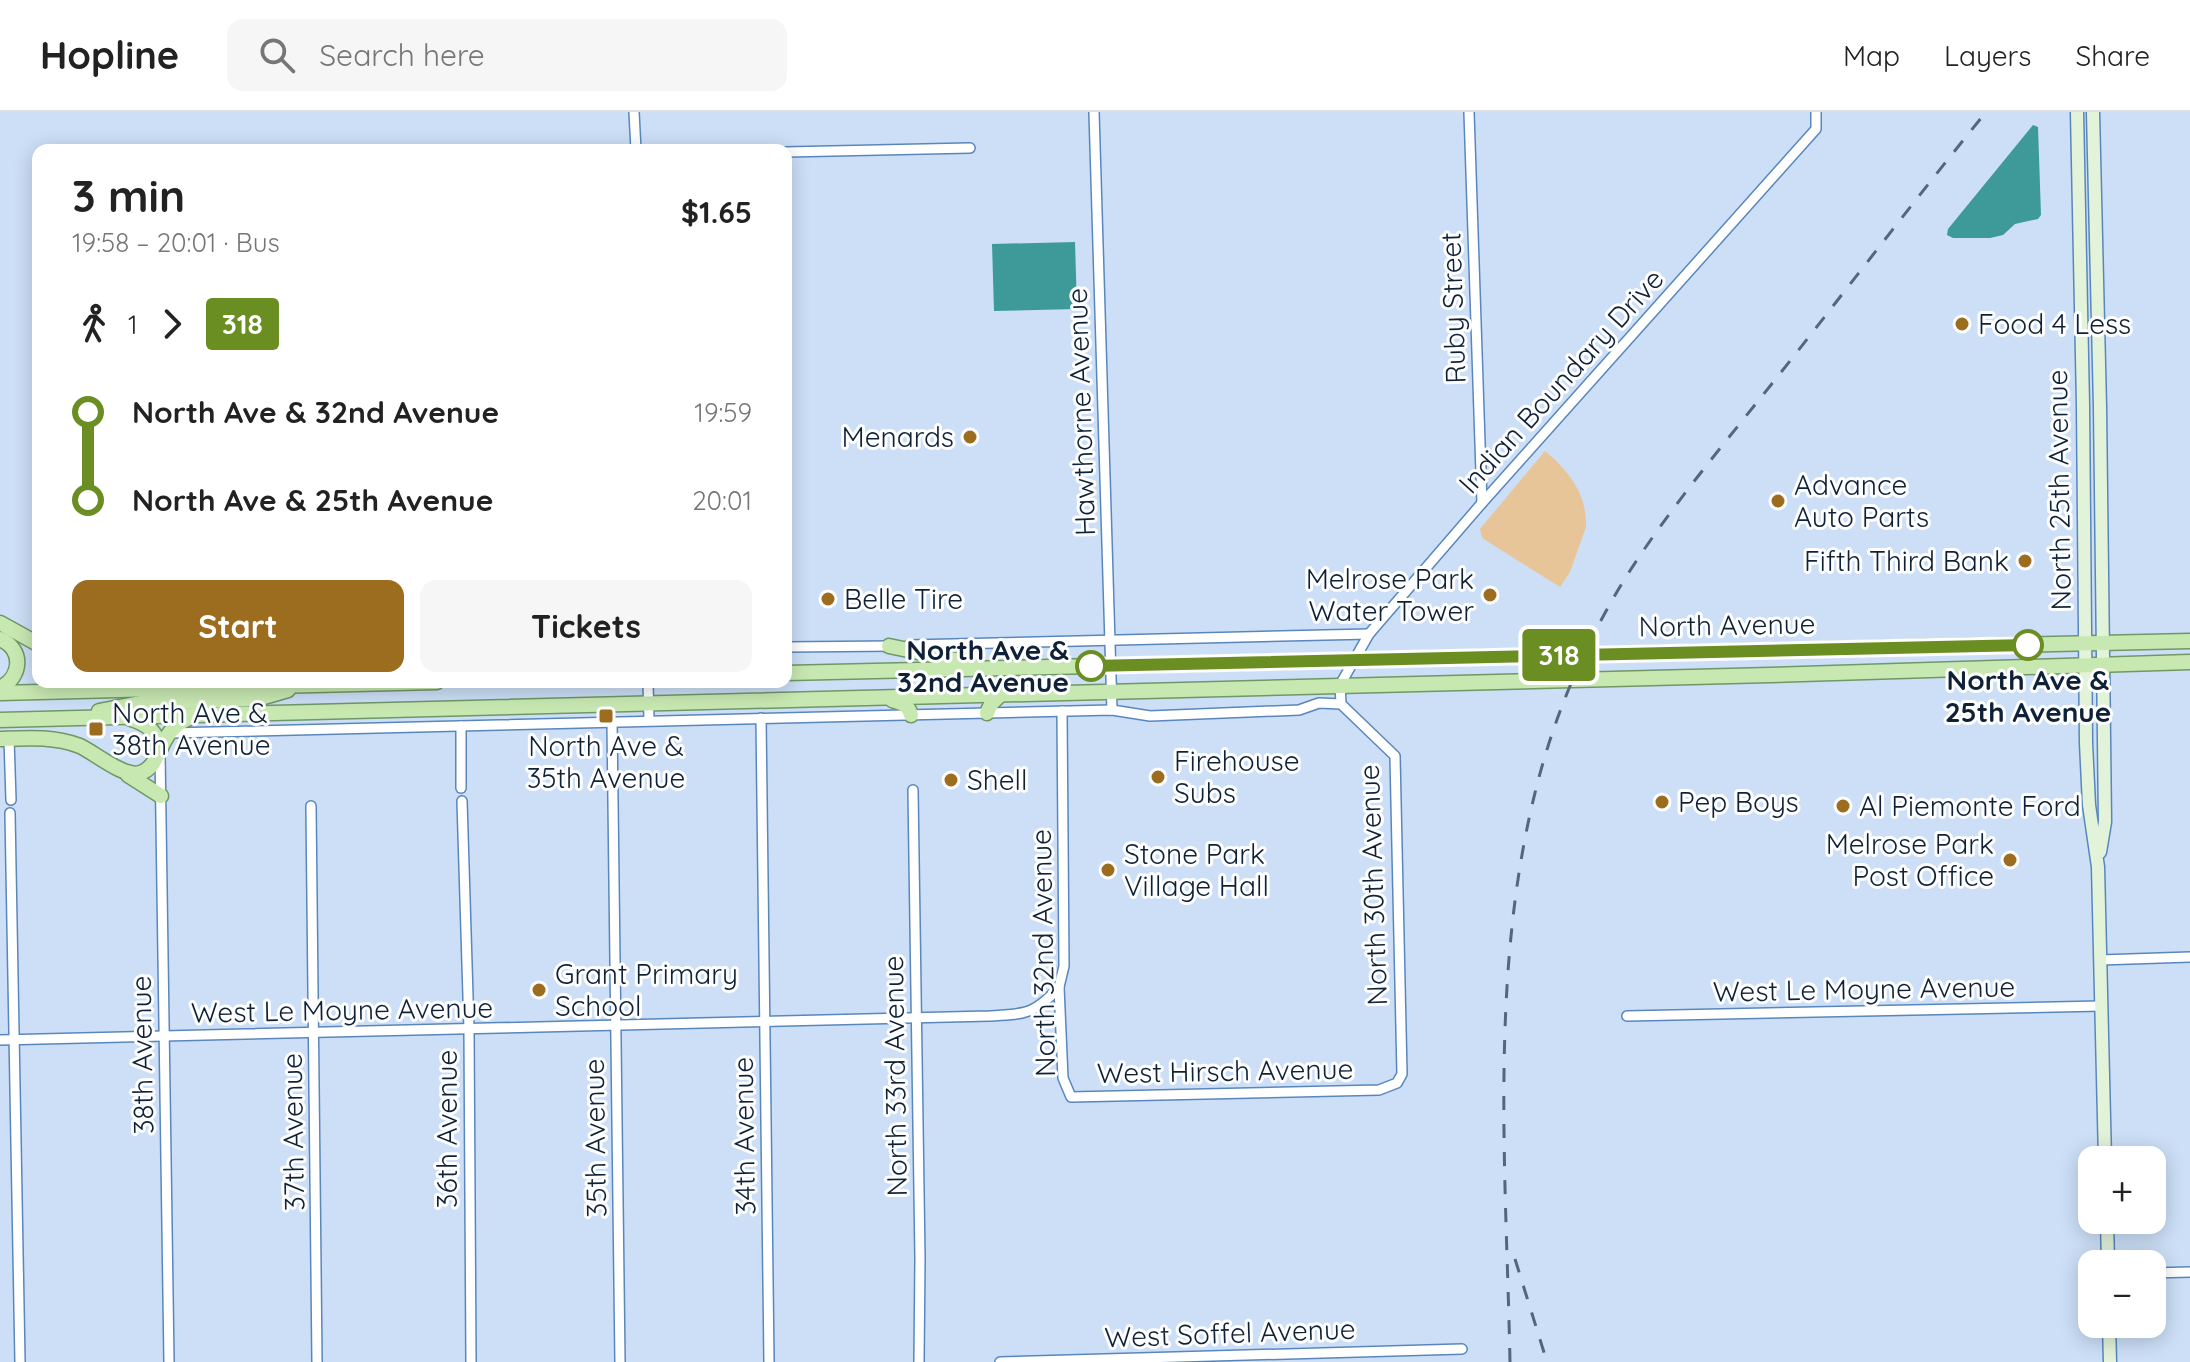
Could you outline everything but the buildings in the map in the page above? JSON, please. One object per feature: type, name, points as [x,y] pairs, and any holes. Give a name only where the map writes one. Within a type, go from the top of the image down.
[{"type":"main road","name":"North 25th Avenue","points":[[2077,112],[2086,743],[2089,805],[2098,867],[2105,1146]]},
{"type":"main road","name":"North 25th Avenue","points":[[2093,112],[2105,822],[2098,867]]},
{"type":"main road","points":[[0,623],[32,641]]},
{"type":"main road","points":[[0,639],[7,642],[18,658],[16,673],[0,690]]},
{"type":"main road","name":"North Avenue","points":[[792,673],[2190,641]]},
{"type":"main road","points":[[889,646],[1006,668]]},
{"type":"main road","points":[[1942,646],[1943,670]]},
{"type":"main road","points":[[1854,648],[1855,672]]},
{"type":"main road","name":"North Avenue","points":[[0,720],[2190,662]]},
{"type":"main road","points":[[0,690],[185,688]]},
{"type":"main road","points":[[68,719],[140,703],[257,699],[293,688]]},
{"type":"main road","points":[[987,713],[1001,694]]},
{"type":"main road","points":[[884,698],[910,709],[911,720]]},
{"type":"main road","points":[[121,770],[138,774],[147,770],[153,764],[161,738],[183,720],[196,715]]},
{"type":"main road","points":[[123,717],[149,726],[161,738]]},
{"type":"main road","points":[[5,739],[39,738],[68,742],[96,755],[161,796]]},
{"type":"main road","points":[[2109,1338],[2110,1362]]},
{"type":"street","points":[[634,112],[636,144]]},
{"type":"street","name":"Hawthorne Avenue","points":[[1094,112],[1112,710]]},
{"type":"street","name":"Ruby Street","points":[[1469,112],[1482,503]]},
{"type":"street","name":"Indian Boundary Drive","points":[[1340,685],[1369,634],[1816,129],[1816,112]]},
{"type":"street","points":[[792,152],[970,148]]},
{"type":"street","points":[[792,647],[1369,634]]},
{"type":"street","points":[[161,738],[649,720],[911,720],[987,713],[1062,711],[1112,710],[1150,716],[1299,710],[1319,703],[1341,704],[1340,685]]},
{"type":"street","points":[[648,688],[649,720]]},
{"type":"street","name":"North 30th Avenue","points":[[1341,704],[1395,756],[1402,1074],[1397,1083],[1379,1090]]},
{"type":"street","name":"North 32nd Avenue","points":[[1062,711],[1064,966],[1059,987],[1063,1078],[1071,1097]]},
{"type":"street","name":"34th Avenue","points":[[761,718],[769,1362]]},
{"type":"street","name":"35th Avenue","points":[[612,721],[620,1362]]},
{"type":"street","points":[[461,726],[461,788]]},
{"type":"street","name":"38th Avenue","points":[[161,738],[169,1362]]},
{"type":"street","points":[[5,739],[11,800]]},
{"type":"street","name":"North 33rd Avenue","points":[[913,790],[919,1362]]},
{"type":"street","name":"36th Avenue","points":[[462,801],[469,1029],[471,1362]]},
{"type":"street","name":"37th Avenue","points":[[311,806],[317,1362]]},
{"type":"street","points":[[10,813],[20,1362]]},
{"type":"street","points":[[2100,960],[2190,957]]},
{"type":"street","name":"West Le Moyne Avenue","points":[[0,1040],[1024,1014],[1045,1003],[1059,987]]},
{"type":"street","name":"West Le Moyne Avenue","points":[[1627,1016],[2101,1006]]},
{"type":"street","name":"West Hirsch Avenue","points":[[1071,1097],[1379,1090]]},
{"type":"street","points":[[2166,1273],[2190,1272]]},
{"type":"street","name":"West Soffel Avenue","points":[[1000,1362],[1223,1359],[1462,1349]]},
{"type":"shaded area","points":[[2033,125],[2038,127],[2041,215],[2038,219],[2015,224],[2003,235],[1990,238],[1953,238],[1947,235],[1948,229]]},
{"type":"shaded area","points":[[1075,242],[1077,309],[994,311],[992,244]]},
{"type":"shaded area","points":[[1545,451],[1575,484],[1586,515],[1586,527],[1570,572],[1560,587],[1482,538],[1480,529]]},
{"type":"railway","points":[[1510,1362],[1504,1134],[1507,981],[1514,905],[1527,830],[1545,756],[1562,705],[1609,606],[1654,535],[1986,112]]},
{"type":"railway","points":[[1515,1259],[1547,1362]]},
{"type":"bus line","name":"318","points":[[1091,666],[2028,645]]},
{"type":"place","name":"Food 4 Less","points":[[1962,324]]},
{"type":"place","name":"Menards","points":[[970,437]]},
{"type":"place","name":"Advance Auto Parts","points":[[1778,501]]},
{"type":"place","name":"Fifth Third Bank","points":[[2025,561]]},
{"type":"place","name":"Melrose Park Water Tower","points":[[1490,595]]},
{"type":"place","name":"Belle Tire","points":[[828,599]]},
{"type":"place","name":"North Ave & 25th Avenue","points":[[2028,645]]},
{"type":"place","name":"North Ave & 32nd Avenue","points":[[1091,666]]},
{"type":"place","name":"North Ave & 35th Avenue","points":[[606,716]]},
{"type":"place","name":"North Ave & 38th Avenue","points":[[96,729]]},
{"type":"place","name":"Firehouse Subs","points":[[1158,777]]},
{"type":"place","name":"Shell","points":[[951,780]]},
{"type":"place","name":"Pep Boys","points":[[1662,802]]},
{"type":"place","name":"Al Piemonte Ford","points":[[1843,806]]},
{"type":"place","name":"Melrose Park Post Office","points":[[2010,860]]},
{"type":"place","name":"Stone Park Village Hall","points":[[1108,870]]},
{"type":"place","name":"Grant Primary School","points":[[539,990]]}]
